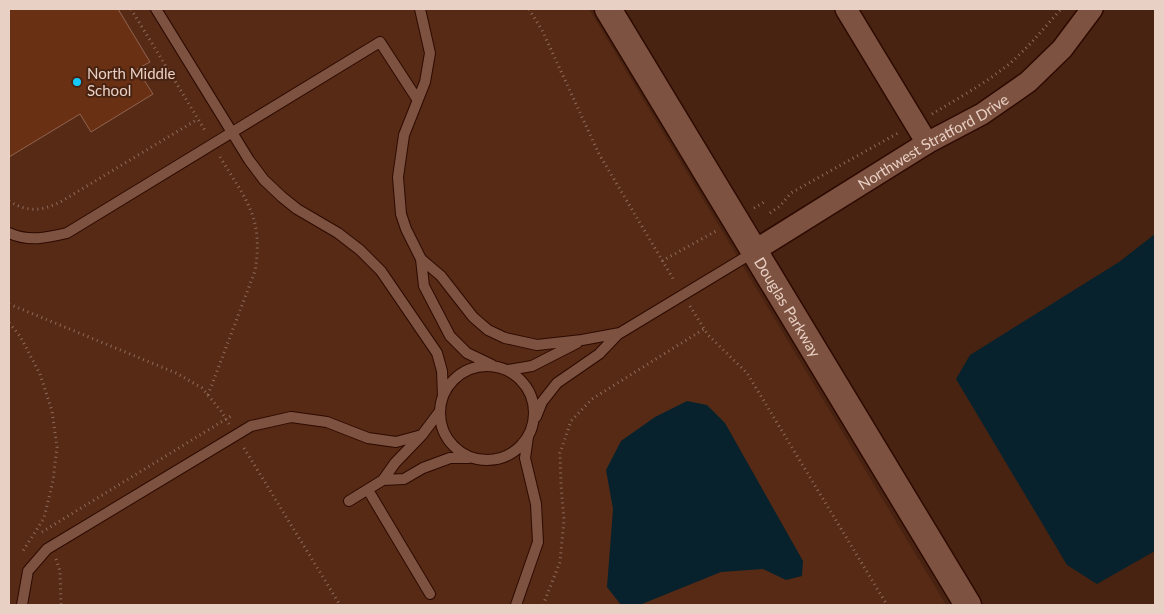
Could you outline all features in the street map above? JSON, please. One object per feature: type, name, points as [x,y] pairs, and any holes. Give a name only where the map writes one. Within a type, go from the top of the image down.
[{"type":"street","name":"Douglas Parkway","points":[[608,9],[968,605]]},
{"type":"street","points":[[846,9],[927,143]]},
{"type":"street","name":"Northwest Stratford Drive","points":[[754,251],[927,143],[982,114],[1028,82],[1062,49],[1092,9]]},
{"type":"lane","points":[[156,9],[249,160],[264,180],[297,209],[338,233],[381,270],[437,353],[442,372],[443,396],[440,411],[442,427],[449,440],[460,451],[474,458]]},
{"type":"lane","points":[[420,9],[430,53],[424,82],[404,135],[398,177],[401,214],[406,229],[421,259],[424,286],[450,336],[467,353],[493,366],[508,370],[520,379],[529,392],[534,407],[533,422]]},
{"type":"lane","points":[[9,233],[17,237],[42,239],[67,233],[380,42],[417,99]]},
{"type":"lane","points":[[516,605],[538,542],[536,504],[525,458],[528,437],[542,402],[557,383],[599,354],[620,332],[754,251]]},
{"type":"lane","points":[[421,259],[441,276],[473,317],[488,330],[505,338],[537,345],[582,340],[620,332]]},
{"type":"lane","points":[[508,370],[532,366],[582,340]]},
{"type":"lane","points":[[443,396],[451,383],[463,372],[477,366],[493,366]]},
{"type":"lane","points":[[350,501],[383,480],[440,411]]},
{"type":"lane","points":[[22,605],[28,571],[47,549],[251,426],[291,417],[327,422],[368,438],[396,442],[422,435]]},
{"type":"lane","points":[[383,480],[404,479],[423,468],[450,458],[490,460],[505,456],[518,449],[528,437]]},
{"type":"lane","points":[[368,490],[430,594]]},
{"type":"path","points":[[131,9],[252,210],[258,230],[259,252],[256,271],[208,395]]},
{"type":"path","points":[[530,9],[542,30],[598,154],[662,261],[708,335],[747,373],[887,605]]},
{"type":"path","points":[[9,201],[31,210],[47,209],[62,202],[198,119]]},
{"type":"path","points":[[662,261],[765,202]]},
{"type":"path","points":[[9,304],[176,373],[202,388],[226,419],[340,605]]},
{"type":"path","points":[[9,323],[20,336],[40,374],[52,411],[57,447],[53,481],[44,518],[20,557]]},
{"type":"path","points":[[543,605],[560,562],[564,520],[560,453],[571,421],[592,399],[704,329]]},
{"type":"path","points":[[41,533],[231,416]]},
{"type":"shaded area","points":[[9,9],[589,9],[946,605],[9,605]]},
{"type":"water","points":[[1155,234],[1155,551],[1097,584],[1067,565],[956,379],[970,355],[1119,262]]},
{"type":"water","points":[[687,401],[707,405],[725,423],[803,561],[802,576],[786,580],[763,569],[721,572],[642,604],[621,605],[607,587],[613,509],[606,470],[621,441],[655,417]]},
{"type":"building","name":"North Middle School","points":[[9,9],[118,9],[150,62],[137,69],[153,94],[91,132],[80,114],[9,157]]},
{"type":"place","name":"North Middle School","points":[[77,82]]}]
